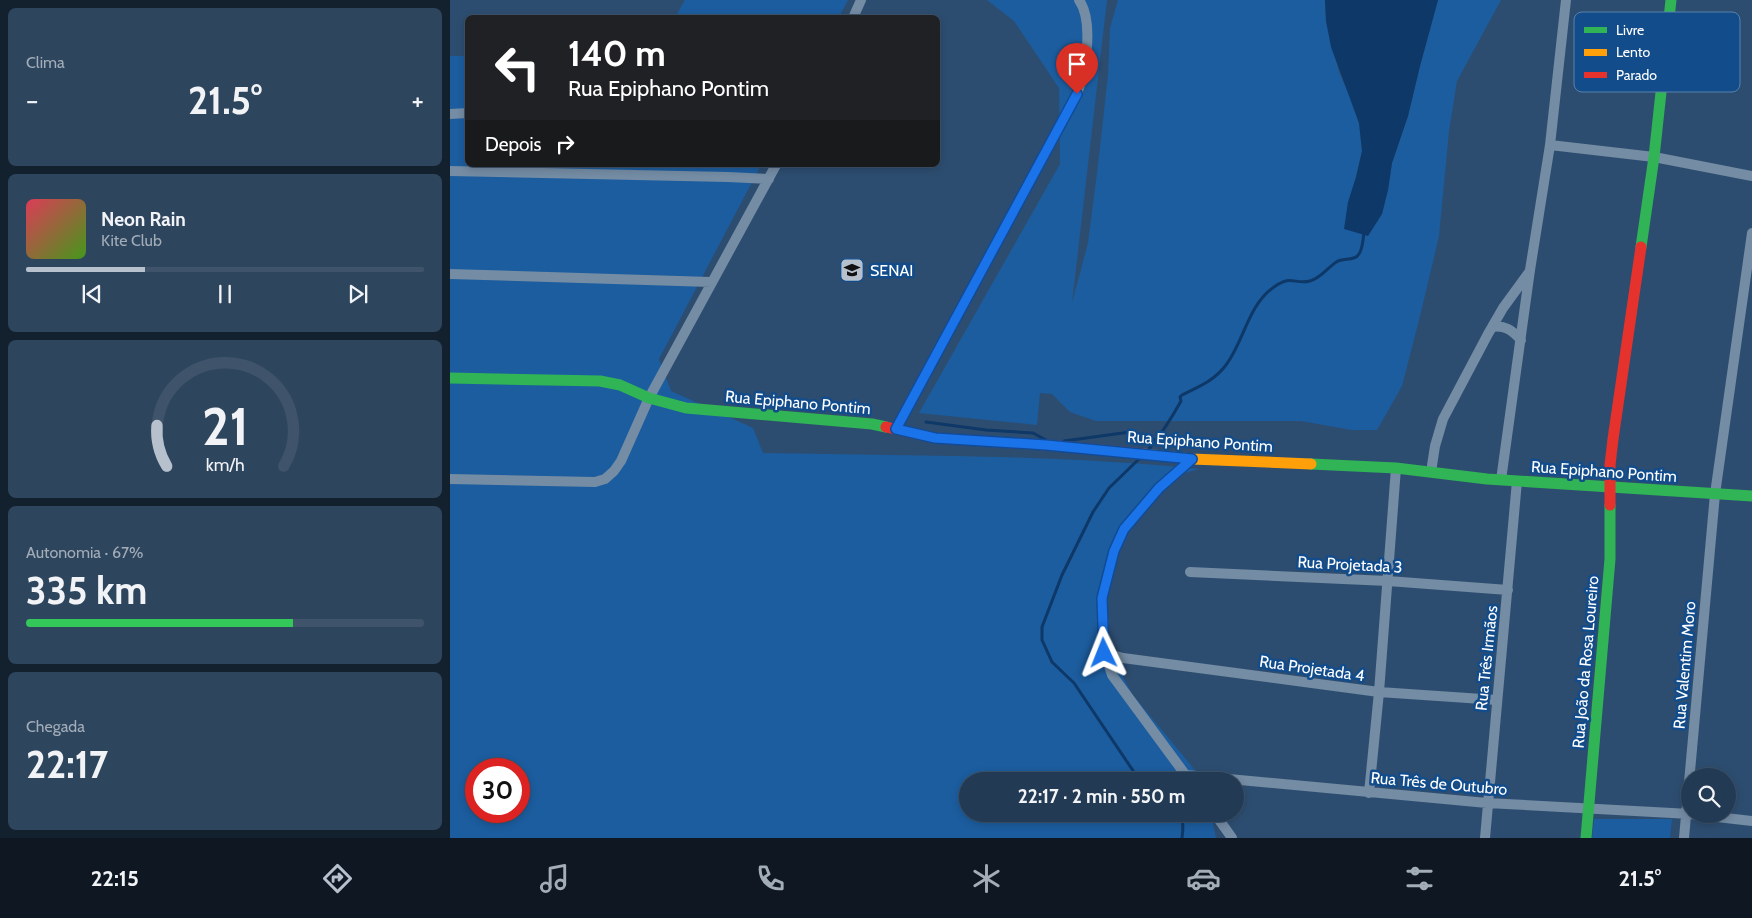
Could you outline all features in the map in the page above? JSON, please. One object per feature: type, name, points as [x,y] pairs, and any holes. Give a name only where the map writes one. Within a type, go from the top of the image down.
[{"type":"street","points":[[854,15],[862,0]]},
{"type":"street","points":[[896,429],[1084,78],[1087,62],[1086,18],[1079,0]]},
{"type":"street","points":[[1501,480],[1530,270],[1550,145],[1566,0]]},
{"type":"street","name":"Rua João da Rosa Loureiro","points":[[1586,838],[1610,559],[1610,465],[1654,157],[1661,92]]},
{"type":"street","points":[[450,114],[465,113]]},
{"type":"street","points":[[1550,145],[1654,157],[1752,176]]},
{"type":"street","points":[[450,479],[595,482],[605,480],[621,461],[649,398],[775,167]]},
{"type":"street","points":[[450,171],[718,176],[769,179]]},
{"type":"street","name":"Rua Valentim Moro","points":[[1693,768],[1715,494],[1752,233]]},
{"type":"street","points":[[1431,472],[1443,419],[1503,308],[1530,270]]},
{"type":"street","points":[[450,274],[711,282]]},
{"type":"street","points":[[1492,327],[1509,328],[1521,340]]},
{"type":"street","name":"Rua Epiphano Pontim","points":[[450,378],[600,381],[620,385],[649,398],[686,408],[872,424],[935,438],[1046,445],[1192,459],[1396,468],[1501,480],[1752,496]]},
{"type":"street","points":[[1184,772],[1112,675],[1104,653],[1102,598],[1114,551],[1124,529],[1153,495],[1192,459]]},
{"type":"street","points":[[1369,793],[1379,692],[1396,468]]},
{"type":"street","name":"Rua Três Irmãos","points":[[1485,838],[1517,481]]},
{"type":"street","name":"Rua Projetada 3","points":[[1190,572],[1388,581],[1508,590]]},
{"type":"street","name":"Rua Projetada 4","points":[[1104,653],[1123,658],[1379,692],[1497,700]]},
{"type":"street","name":"Rua Três de Outubro","points":[[1244,783],[1487,804],[1681,814]]},
{"type":"street","name":"Rua Três de Outubro","points":[[1736,819],[1752,821]]},
{"type":"street","points":[[1221,822],[1232,838]]},
{"type":"street","name":"Rua Valentim Moro","points":[[1684,838],[1687,823]]},
{"type":"shaded area","points":[[685,0],[848,0],[840,15],[676,15]]},
{"type":"shaded area","points":[[987,0],[1107,0],[1072,303],[1088,243],[1108,75],[1110,28],[1118,0],[1325,0],[1326,21],[1339,72],[1359,123],[1362,151],[1356,177],[1368,236],[1382,213],[1392,163],[1408,116],[1438,0],[1501,0],[1457,81],[1449,131],[1439,236],[1402,386],[1377,430],[1352,430],[1301,421],[1096,421],[1070,412],[1052,394],[1040,393],[1037,425],[919,413],[1060,164],[1059,88],[1014,21]]},
{"type":"shaded area","points":[[1325,0],[1438,0],[1408,116],[1392,163],[1382,214],[1368,236],[1344,229],[1348,202],[1362,151],[1359,123],[1331,47],[1326,21]]},
{"type":"shaded area","points":[[450,56],[465,56],[465,167],[760,167],[659,359],[671,391],[753,428],[763,453],[1036,458],[1199,469],[1163,479],[1134,516],[1104,574],[1109,650],[1132,694],[1197,772],[959,772],[959,822],[1213,822],[1216,838],[450,838]]},
{"type":"shaded area","points":[[1594,819],[1672,819],[1670,838],[1592,838]]},
{"type":"waterway","points":[[1148,450],[1162,433],[1181,401],[1180,397],[1211,379],[1226,365],[1252,313],[1265,295],[1280,283],[1289,280],[1305,282],[1314,280],[1338,261],[1355,258],[1361,249],[1364,232]]},
{"type":"waterway","points":[[926,422],[986,430],[1033,433],[1046,440]]},
{"type":"waterway","points":[[1064,441],[1130,432],[1156,440]]},
{"type":"waterway","points":[[1134,772],[1074,683],[1052,662],[1042,640],[1042,627],[1062,575],[1093,512],[1109,488],[1140,458]]},
{"type":"waterway","points":[[1182,822],[1182,838]]},
{"type":"traffic: fast","points":[[1670,12],[1671,0]]},
{"type":"traffic: fast","points":[[1641,247],[1661,92]]},
{"type":"traffic: fast","points":[[450,378],[600,381],[620,385],[649,398],[686,408],[872,424],[886,427]]},
{"type":"traffic: fast","points":[[1311,464],[1396,468],[1487,479],[1752,496]]},
{"type":"traffic: fast","points":[[1586,838],[1610,559],[1610,505]]},
{"type":"traffic: slow","points":[[1144,454],[1192,459],[1311,464]]},
{"type":"traffic: jam","points":[[1610,505],[1610,465],[1613,439],[1641,247]]},
{"type":"traffic: jam","points":[[886,427],[935,438],[1047,445],[1144,454]]},
{"type":"place","name":"SENAI","points":[[852,270]]},
{"type":"route","points":[[1077,94],[896,429],[935,438],[1046,445],[1192,459],[1159,488],[1124,529],[1114,551],[1102,598],[1104,653]]}]
